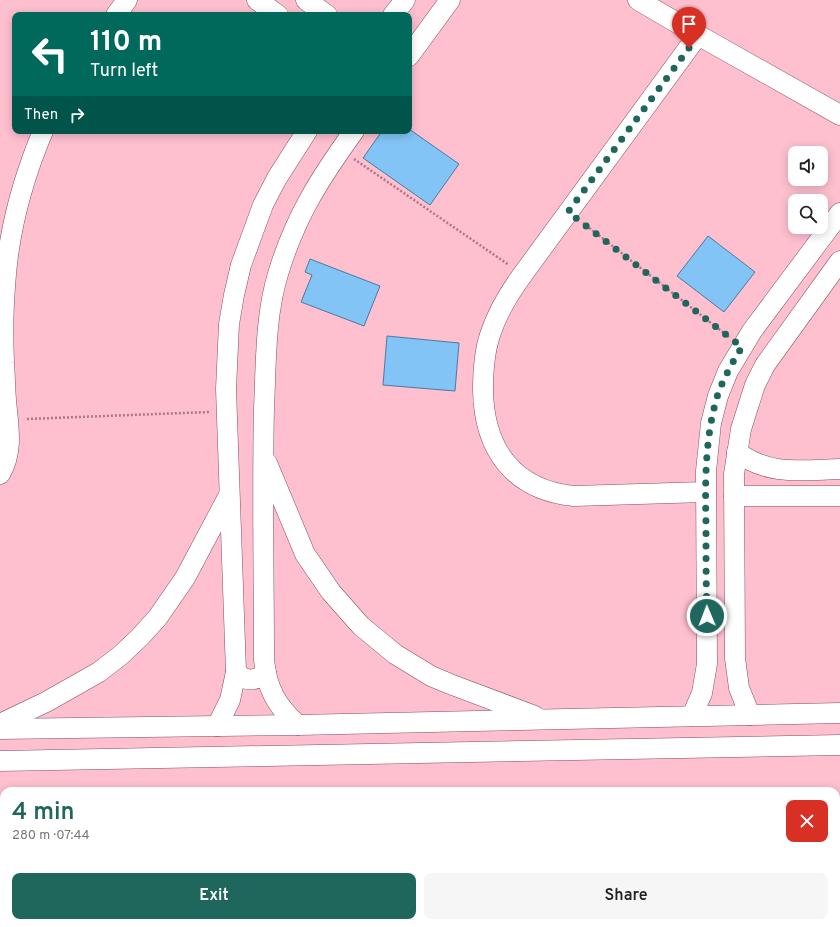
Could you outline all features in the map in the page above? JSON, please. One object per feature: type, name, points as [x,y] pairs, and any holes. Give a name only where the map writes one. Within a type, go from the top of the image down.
[{"type":"street","points":[[118,12],[127,0]]},
{"type":"street","points":[[257,0],[274,12]]},
{"type":"street","points":[[306,0],[323,12]]},
{"type":"street","points":[[395,12],[405,0]]},
{"type":"street","points":[[412,52],[450,0]]},
{"type":"street","points":[[638,0],[840,115]]},
{"type":"street","points":[[698,35],[503,303],[489,336],[485,356],[483,397],[489,432],[494,445],[510,469],[533,486],[560,495],[574,496],[705,492]]},
{"type":"street","points":[[0,474],[9,449],[10,437],[4,362],[7,255],[20,192],[42,134]]},
{"type":"street","points":[[217,726],[230,700],[236,672],[226,389],[229,324],[241,265],[263,205],[277,178],[305,134]]},
{"type":"street","points":[[298,725],[280,706],[268,684],[264,652],[263,453],[265,361],[277,276],[286,248],[300,216],[324,173],[352,134]]},
{"type":"street","points":[[692,716],[702,693],[707,664],[705,492],[711,424],[718,396],[728,371],[752,331],[840,213]]},
{"type":"street","points":[[750,715],[739,688],[735,658],[734,474],[741,429],[755,385],[765,365],[840,261]]},
{"type":"street","points":[[737,452],[756,463],[777,470],[840,469]]},
{"type":"street","points":[[263,453],[306,554],[331,592],[361,626],[395,654],[431,676],[544,720]]},
{"type":"street","points":[[0,724],[46,702],[99,672],[140,637],[158,616],[185,578],[230,493]]},
{"type":"street","points":[[734,496],[840,496]]},
{"type":"street","points":[[236,672],[240,676],[250,680],[262,676],[266,672]]},
{"type":"street","points":[[0,729],[298,725],[840,713]]},
{"type":"street","points":[[0,761],[840,745]]},
{"type":"path","points":[[341,150],[523,274]]},
{"type":"path","points":[[568,212],[742,347]]},
{"type":"path","points":[[8,420],[227,411]]},
{"type":"building","points":[[412,131],[459,164],[430,205],[363,158],[380,134],[412,134]]},
{"type":"building","points":[[708,236],[755,272],[724,312],[677,276]]},
{"type":"building","points":[[310,259],[380,286],[364,326],[301,302],[312,275],[305,272]]},
{"type":"building","points":[[387,336],[459,343],[455,391],[383,385]]},
{"type":"route","points":[[689,48],[568,212],[742,347],[728,371],[718,396],[711,424],[705,492],[707,616]]}]
